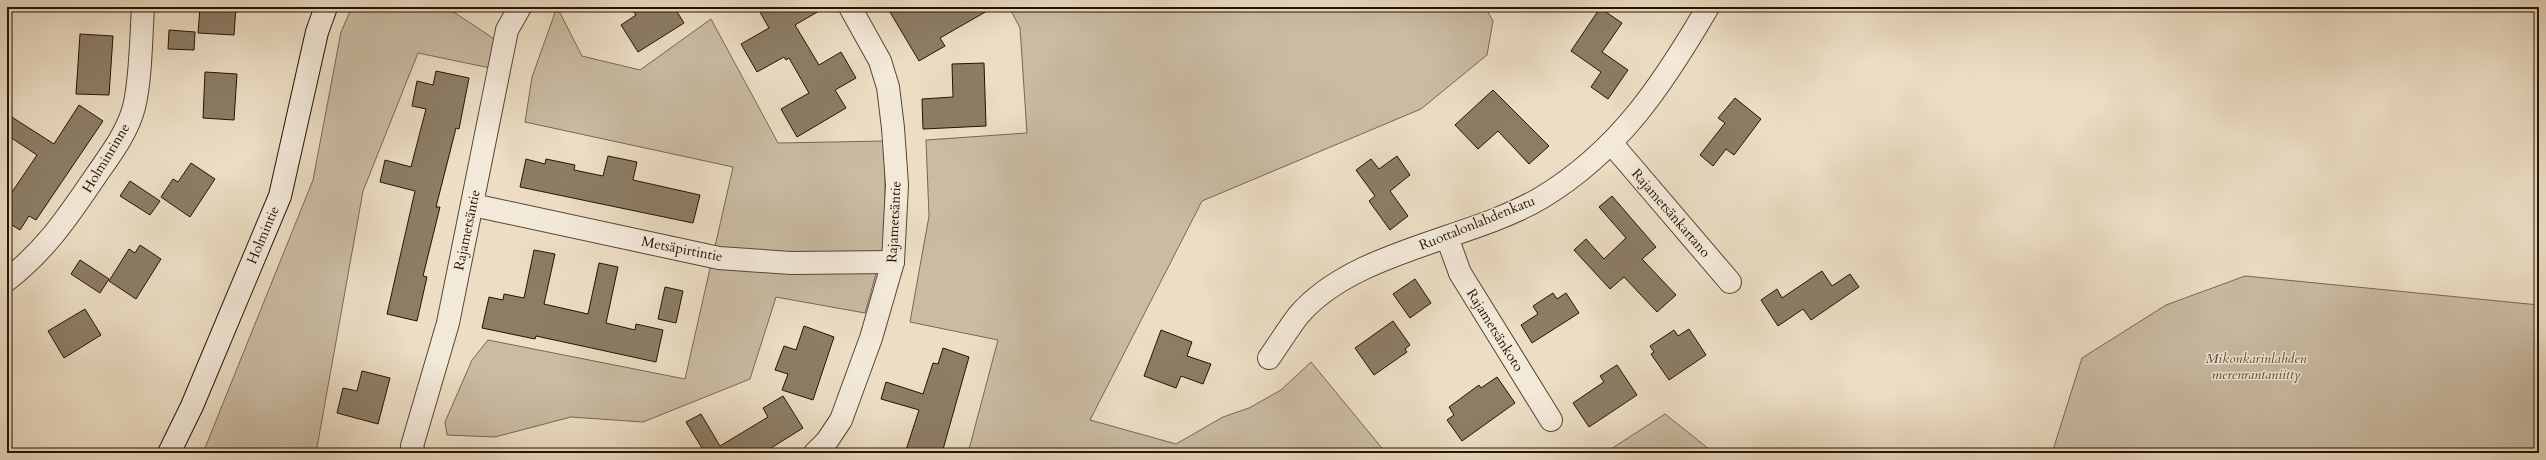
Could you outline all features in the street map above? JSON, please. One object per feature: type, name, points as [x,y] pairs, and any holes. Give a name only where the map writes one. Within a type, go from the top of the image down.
[{"type":"street","name":"Holminrinne","points":[[7,280],[30,262],[57,233],[110,155],[128,124],[134,107],[143,7]]},
{"type":"street","name":"Holmintie","points":[[169,453],[192,406],[280,196],[317,32],[326,7]]},
{"type":"street","name":"Rajametsäntie","points":[[414,453],[412,446],[448,322],[473,205],[507,30],[520,7]]},
{"type":"street","name":"Rajametsäntie","points":[[815,453],[828,442],[841,420],[871,338],[893,262],[897,186],[893,128],[888,87],[880,61],[850,7]]},
{"type":"street","name":"Ruottalonlahdenkatu","points":[[1269,358],[1299,315],[1327,290],[1398,254],[1483,224],[1540,198],[1564,182],[1612,144],[1639,114],[1672,68],[1708,7]]},
{"type":"street","name":"Rajametsänkartano","points":[[1612,144],[1730,282]]},
{"type":"street","name":"Metsäpirtintie","points":[[473,205],[719,258],[791,263],[893,262]]},
{"type":"street","name":"Rajametsänkoto","points":[[1447,237],[1460,273],[1551,420]]},
{"type":"green space","points":[[352,7],[446,7],[505,46],[500,70],[418,53],[363,191],[316,453],[203,453],[313,180],[341,32]]},
{"type":"green space","points":[[557,7],[582,56],[640,70],[711,19],[778,143],[885,141],[885,242],[865,313],[776,297],[750,379],[643,422],[571,417],[495,437],[447,435],[445,422],[472,360],[488,340],[685,379],[733,167],[525,122],[532,77]]},
{"type":"green space","points":[[1009,7],[1485,7],[1493,21],[1487,55],[1421,109],[1202,201],[1090,420],[1176,444],[1223,417],[1249,408],[1281,390],[1311,362],[1386,453],[968,453],[998,340],[910,322],[929,216],[926,140],[1027,133],[1020,28]]},
{"type":"green space","name":"Mikonkarinlahden merenrantaniitty","points":[[2245,276],[2539,305],[2539,453],[2052,453],[2082,358],[2166,305]]},
{"type":"green space","points":[[1665,414],[1714,453],[1590,453],[1611,449]]},
{"type":"building","points":[[200,7],[236,7],[234,35],[198,33]]},
{"type":"building","points":[[630,7],[674,7],[684,23],[638,52],[621,25],[636,15]]},
{"type":"building","points":[[757,7],[826,7],[795,25],[819,65],[841,52],[856,78],[835,90],[846,108],[797,137],[781,109],[809,93],[789,58],[786,60],[784,57],[757,72],[741,44],[769,28]]},
{"type":"building","points":[[887,7],[994,7],[940,38],[945,46],[919,61]]},
{"type":"building","points":[[1600,8],[1622,23],[1602,52],[1628,70],[1608,99],[1591,87],[1601,72],[1571,51]]},
{"type":"building","points":[[169,30],[195,32],[194,50],[168,49]]},
{"type":"building","points":[[80,34],[113,36],[109,95],[76,94]]},
{"type":"building","points":[[984,63],[986,126],[923,129],[922,99],[953,97],[952,64]]},
{"type":"building","points":[[436,71],[469,78],[459,129],[456,128],[436,207],[440,207],[423,276],[427,277],[417,321],[387,314],[415,191],[380,182],[385,160],[411,167],[426,109],[412,106],[417,81],[433,85]]},
{"type":"building","points":[[205,72],[237,74],[234,120],[203,118]]},
{"type":"building","points":[[1493,90],[1549,146],[1529,164],[1498,131],[1478,149],[1455,125]]},
{"type":"building","points":[[1735,98],[1761,119],[1734,155],[1726,149],[1713,166],[1700,155],[1725,123],[1718,118]]},
{"type":"building","points":[[79,105],[103,121],[36,220],[29,216],[20,230],[7,222],[7,208],[12,200],[8,198],[37,155],[7,135],[7,114],[54,144]]},
{"type":"building","points":[[608,156],[637,162],[633,180],[700,195],[693,223],[520,187],[526,159],[545,164],[546,159],[575,165],[574,170],[603,176]]},
{"type":"building","points":[[1397,156],[1410,175],[1390,191],[1408,216],[1390,230],[1369,201],[1375,196],[1356,170],[1371,159],[1379,169]]},
{"type":"building","points":[[191,163],[215,179],[190,217],[161,197],[173,179],[178,182]]},
{"type":"building","points":[[130,181],[160,201],[150,215],[120,196]]},
{"type":"building","points":[[1612,196],[1656,247],[1642,259],[1676,295],[1657,312],[1624,277],[1610,289],[1574,250],[1586,239],[1604,259],[1626,238],[1599,207]]},
{"type":"building","points":[[140,245],[161,259],[136,299],[109,281],[129,249],[135,253]]},
{"type":"building","points":[[534,250],[555,254],[544,304],[588,314],[599,263],[618,267],[606,323],[635,330],[636,324],[663,330],[656,362],[536,336],[535,339],[482,328],[489,297],[503,300],[504,294],[524,298]]},
{"type":"building","points":[[80,260],[109,279],[100,293],[71,274]]},
{"type":"building","points":[[1822,271],[1832,286],[1850,274],[1859,287],[1811,320],[1803,309],[1778,326],[1761,300],[1777,289],[1782,298]]},
{"type":"building","points":[[1415,279],[1431,303],[1410,318],[1393,294]]},
{"type":"building","points":[[665,287],[683,291],[676,323],[658,319]]},
{"type":"building","points":[[1553,293],[1557,299],[1566,293],[1579,313],[1532,343],[1521,325],[1538,314],[1533,306]]},
{"type":"building","points":[[85,309],[101,335],[64,358],[48,331]]},
{"type":"building","points":[[1393,321],[1410,345],[1405,349],[1407,352],[1374,375],[1355,348]]},
{"type":"building","points":[[804,326],[834,337],[813,400],[782,390],[788,374],[775,370],[784,346],[796,350]]},
{"type":"building","points":[[1689,329],[1706,355],[1669,380],[1651,354],[1654,352],[1650,346],[1674,330],[1678,336]]},
{"type":"building","points":[[1161,330],[1192,342],[1187,356],[1211,364],[1203,384],[1181,376],[1176,388],[1144,376]]},
{"type":"building","points":[[943,348],[969,357],[942,453],[905,453],[919,410],[881,399],[886,382],[923,394],[933,363],[938,364]]},
{"type":"building","points":[[1617,365],[1637,395],[1589,427],[1573,403],[1604,382],[1600,376]]},
{"type":"building","points":[[362,371],[390,378],[378,424],[337,413],[343,388],[357,391]]},
{"type":"building","points":[[1497,377],[1515,403],[1462,441],[1447,420],[1454,415],[1449,407],[1479,385],[1481,388]]},
{"type":"building","points":[[783,396],[803,428],[763,453],[705,453],[686,422],[701,414],[720,446],[768,417],[763,408]]}]
